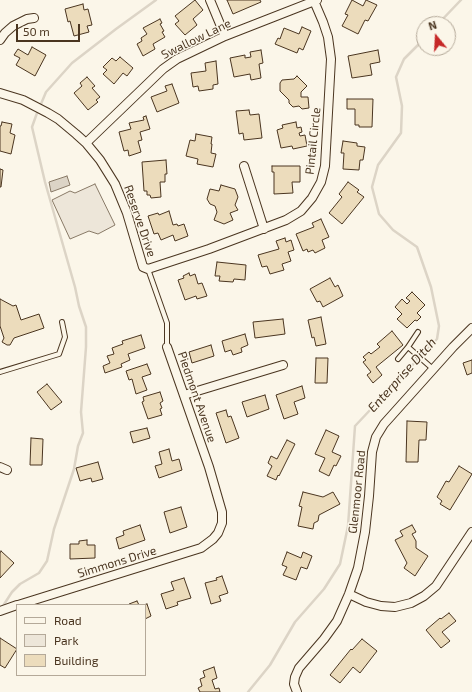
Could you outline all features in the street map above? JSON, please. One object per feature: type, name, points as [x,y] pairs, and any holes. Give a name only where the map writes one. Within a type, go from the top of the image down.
[{"type":"street","points":[[210,0],[225,36]]},
{"type":"street","name":"Swallow Lane","points":[[86,143],[162,69],[177,59],[225,36],[316,1]]},
{"type":"street","name":"Pintail Circle","points":[[148,269],[286,220],[301,211],[312,198],[320,182],[325,166],[331,59],[328,37],[316,1]]},
{"type":"street","points":[[0,40],[13,26],[26,19],[34,18]]},
{"type":"street","name":"Reserve Drive","points":[[0,93],[23,100],[48,113],[58,119],[86,143],[100,160],[115,184],[127,213],[143,267],[148,269]]},
{"type":"street","points":[[244,166],[264,229]]},
{"type":"street","name":"Glenmoor Road","points":[[297,692],[294,684],[299,668],[324,639],[337,621],[349,594],[358,568],[365,532],[372,452],[376,437],[384,424],[453,346],[472,328]]},
{"type":"street","name":"Piedmont Avenue","points":[[168,347],[222,512],[222,523],[218,533]]},
{"type":"street","points":[[184,395],[283,365]]},
{"type":"street","points":[[349,594],[366,602],[381,606],[396,607],[411,603],[424,596],[436,586],[472,532]]},
{"type":"street","name":"Simmons Drive","points":[[21,604],[201,548],[218,533]]},
{"type":"street","name":"Simmons Drive","points":[[0,611],[16,606]]},
{"type":"lane","name":"Piedmont Avenue","points":[[148,269],[167,323],[168,347]]},
{"type":"lane","points":[[0,372],[59,354],[65,338],[62,322]]},
{"type":"lane","points":[[398,359],[418,332]]},
{"type":"lane","points":[[408,347],[433,369]]},
{"type":"green space","points":[[95,184],[115,225],[98,234],[89,231],[70,239],[52,200],[70,191],[75,193]]},
{"type":"shaded area","points":[[67,176],[70,185],[51,192],[49,182]]},
{"type":"building","points":[[195,0],[203,10],[193,19],[197,25],[185,35],[175,24],[179,21],[175,16]]},
{"type":"building","points":[[227,0],[260,0],[261,2],[233,14]]},
{"type":"building","points":[[352,0],[363,6],[366,0],[377,5],[368,21],[365,20],[358,34],[342,26],[348,15],[345,14]]},
{"type":"building","points":[[83,4],[84,10],[88,9],[92,25],[87,26],[89,32],[74,36],[70,21],[68,22],[65,9]]},
{"type":"building","points":[[160,19],[162,23],[160,24],[164,31],[162,32],[165,37],[153,44],[155,49],[143,56],[137,44],[142,41],[141,38],[147,34],[143,28]]},
{"type":"building","points":[[302,27],[311,31],[303,50],[299,48],[297,53],[275,44],[278,38],[280,39],[284,28],[299,34]]},
{"type":"building","points":[[32,47],[46,55],[35,76],[16,65],[20,58],[14,55],[18,49],[28,55]]},
{"type":"building","points":[[261,50],[263,63],[259,64],[261,78],[251,80],[250,74],[234,77],[230,58],[245,55],[245,58],[251,57],[250,52]]},
{"type":"building","points":[[378,50],[380,62],[370,64],[372,75],[352,78],[348,56]]},
{"type":"building","points":[[120,57],[133,68],[127,76],[123,73],[114,84],[103,74],[107,70],[103,67],[112,58],[116,61]]},
{"type":"building","points":[[216,61],[218,84],[213,85],[213,89],[199,91],[198,86],[193,87],[191,73],[206,71],[205,63]]},
{"type":"building","points":[[297,76],[307,86],[301,92],[301,97],[308,97],[309,108],[302,109],[299,106],[293,107],[289,103],[289,100],[280,91],[280,83],[282,80],[294,79]]},
{"type":"building","points":[[87,77],[95,86],[92,88],[100,97],[96,100],[98,102],[88,110],[74,93],[82,86],[80,83]]},
{"type":"building","points":[[172,84],[179,103],[157,112],[151,97],[167,91],[165,86]]},
{"type":"building","points":[[347,99],[373,99],[372,127],[359,127],[359,125],[355,125],[355,109],[347,109]]},
{"type":"building","points":[[249,110],[250,115],[259,114],[262,138],[244,140],[243,133],[239,134],[236,111]]},
{"type":"building","points":[[146,116],[150,129],[140,132],[142,140],[138,141],[141,152],[129,156],[128,150],[124,151],[119,132],[131,129],[129,123],[144,120],[143,117]]},
{"type":"building","points":[[2,122],[12,124],[10,133],[15,135],[11,154],[0,151],[0,126]]},
{"type":"building","points":[[296,122],[297,128],[301,127],[302,132],[299,133],[300,136],[305,135],[307,146],[293,149],[292,146],[281,148],[277,130],[283,128],[282,125]]},
{"type":"building","points":[[196,134],[212,137],[211,153],[216,154],[213,167],[197,164],[198,159],[186,156],[190,140],[195,141]]},
{"type":"building","points":[[343,141],[357,143],[357,146],[365,147],[363,160],[360,160],[359,170],[343,169],[344,153],[341,153]]},
{"type":"building","points":[[166,160],[167,174],[165,174],[165,182],[160,182],[161,197],[151,198],[150,195],[147,195],[147,191],[144,191],[142,162]]},
{"type":"building","points":[[272,166],[300,166],[300,182],[292,182],[293,193],[274,194],[274,172],[272,172]]},
{"type":"building","points":[[0,169],[3,170],[1,187],[0,187]]},
{"type":"building","points":[[348,182],[359,190],[357,192],[364,197],[342,224],[329,213],[342,197],[339,194]]},
{"type":"building","points":[[221,185],[235,189],[238,197],[235,205],[238,210],[230,213],[233,220],[224,224],[214,220],[217,212],[215,206],[210,204],[207,199],[210,189],[219,191]]},
{"type":"building","points":[[169,211],[173,225],[177,224],[178,226],[184,224],[188,236],[175,241],[173,235],[161,240],[158,233],[154,234],[148,216],[158,213],[159,215]]},
{"type":"building","points":[[321,219],[329,237],[322,240],[325,248],[315,253],[313,250],[308,252],[307,249],[303,251],[296,234],[314,227],[312,223]]},
{"type":"building","points":[[285,238],[286,242],[291,240],[294,250],[288,252],[291,261],[282,264],[284,270],[270,274],[267,266],[262,267],[258,255],[279,249],[276,241]]},
{"type":"building","points":[[217,262],[246,265],[245,280],[234,279],[233,282],[219,281],[220,276],[215,276]]},
{"type":"building","points":[[189,273],[190,276],[195,274],[198,284],[202,283],[207,296],[197,299],[196,296],[185,300],[178,280],[184,278],[183,276]]},
{"type":"building","points":[[330,278],[335,287],[338,285],[343,296],[323,307],[320,301],[317,302],[310,289]]},
{"type":"building","points":[[412,292],[425,305],[417,313],[421,317],[417,321],[415,320],[407,328],[397,319],[402,314],[395,307],[402,299],[407,304],[410,301],[406,298]]},
{"type":"building","points":[[0,299],[13,306],[16,305],[21,320],[39,314],[44,328],[14,338],[10,345],[2,342],[4,338],[0,326]]},
{"type":"building","points":[[321,317],[326,344],[316,346],[314,337],[312,338],[308,320]]},
{"type":"building","points":[[283,319],[285,334],[255,338],[253,322]]},
{"type":"building","points":[[392,331],[403,345],[376,367],[382,375],[373,383],[367,375],[371,372],[363,362],[366,360],[363,357],[369,352],[371,354],[380,347],[377,344]]},
{"type":"building","points":[[245,334],[248,345],[241,348],[242,352],[233,355],[231,350],[225,352],[222,341]]},
{"type":"building","points":[[141,335],[145,348],[128,354],[130,360],[121,364],[122,367],[105,373],[103,366],[110,363],[107,356],[114,354],[112,348],[123,344],[122,341]]},
{"type":"building","points":[[211,345],[214,356],[192,363],[189,352]]},
{"type":"building","points":[[316,358],[328,358],[327,383],[315,383]]},
{"type":"building","points":[[472,360],[472,373],[467,375],[463,363]]},
{"type":"building","points":[[147,364],[151,374],[142,377],[147,390],[136,394],[132,379],[129,380],[126,371]]},
{"type":"building","points":[[47,384],[62,402],[51,410],[37,392]]},
{"type":"building","points":[[302,386],[305,398],[294,402],[298,414],[284,419],[276,395]]},
{"type":"building","points":[[160,392],[163,401],[160,403],[162,415],[148,419],[142,402],[144,401],[143,397]]},
{"type":"building","points":[[265,395],[269,409],[247,417],[242,402]]},
{"type":"building","points":[[226,410],[228,417],[231,416],[239,438],[226,443],[216,413]]},
{"type":"building","points":[[407,421],[427,422],[426,440],[419,440],[418,462],[406,462]]},
{"type":"building","points":[[147,428],[150,438],[133,443],[130,432]]},
{"type":"building","points":[[326,430],[339,436],[332,452],[341,456],[336,466],[334,465],[329,476],[319,471],[325,458],[315,454]]},
{"type":"building","points":[[31,438],[43,439],[42,465],[30,465]]},
{"type":"building","points":[[287,440],[295,444],[276,480],[267,476],[272,466],[268,463],[271,456],[277,459]]},
{"type":"building","points":[[169,449],[172,461],[179,459],[182,470],[159,478],[155,466],[162,464],[159,452]]},
{"type":"building","points":[[98,462],[103,479],[92,482],[91,478],[80,481],[76,468]]},
{"type":"building","points":[[459,466],[472,474],[450,510],[440,504],[442,501],[437,497],[446,481],[449,482]]},
{"type":"building","points":[[303,492],[323,497],[333,492],[340,504],[319,515],[318,521],[314,523],[313,529],[298,526],[302,507],[299,506]]},
{"type":"building","points":[[181,507],[187,527],[170,533],[164,512]]},
{"type":"building","points":[[140,525],[145,540],[119,549],[116,538],[124,535],[123,531]]},
{"type":"building","points":[[412,525],[416,532],[412,534],[416,541],[416,548],[428,556],[415,576],[404,568],[407,563],[395,540],[403,536],[400,531]]},
{"type":"building","points":[[87,540],[87,545],[95,545],[95,558],[70,559],[70,544],[79,544],[79,541]]},
{"type":"building","points":[[1,551],[14,563],[0,578],[0,553]]},
{"type":"building","points":[[287,552],[301,558],[303,552],[312,556],[307,569],[301,567],[296,580],[283,575],[287,567],[282,565]]},
{"type":"building","points":[[222,576],[228,593],[219,596],[221,601],[211,604],[205,583],[217,580],[216,578]]},
{"type":"building","points":[[184,578],[191,598],[177,602],[178,605],[166,609],[161,594],[174,590],[171,582]]},
{"type":"building","points":[[137,601],[138,604],[129,604]]},
{"type":"building","points":[[146,604],[151,616],[146,618]]},
{"type":"building","points":[[449,613],[456,621],[442,632],[450,641],[441,648],[426,630],[440,618],[441,619]]},
{"type":"building","points":[[0,638],[16,648],[16,651],[5,668],[0,665]]},
{"type":"building","points":[[362,639],[377,651],[360,673],[353,667],[340,683],[330,675],[351,649],[352,650]]},
{"type":"building","points":[[214,667],[217,678],[212,680],[215,689],[219,688],[220,692],[200,692],[198,688],[202,686],[200,679],[205,677],[203,671]]},
{"type":"waterway","points":[[41,104],[46,92],[72,63],[156,0]]},
{"type":"waterway","name":"Enterprise Ditch","points":[[446,16],[461,0]]},
{"type":"waterway","name":"Enterprise Ditch","points":[[248,692],[270,665],[295,622],[324,589],[340,564],[348,526],[355,426],[437,339],[439,326],[431,287],[417,247],[393,230],[379,214],[372,187],[378,165],[401,133],[402,106],[396,77],[404,59],[416,47]]},
{"type":"waterway","points":[[1,609],[12,592],[20,584],[39,573],[47,561],[54,529],[74,469],[78,446],[83,433],[81,412],[86,327],[45,182],[32,127],[37,113]]}]
